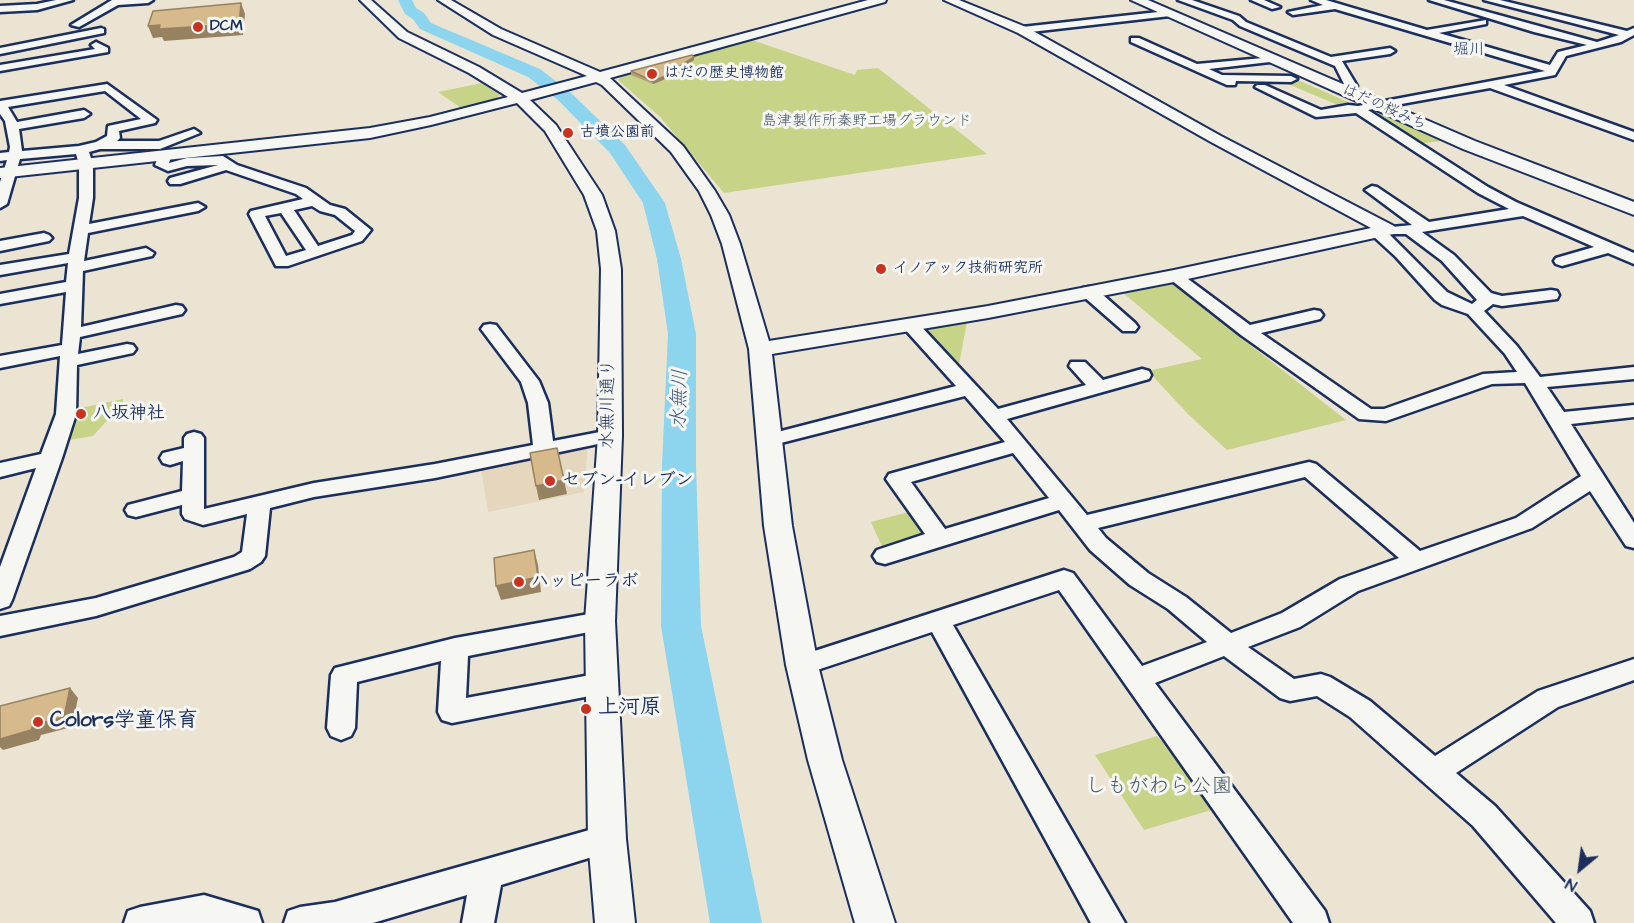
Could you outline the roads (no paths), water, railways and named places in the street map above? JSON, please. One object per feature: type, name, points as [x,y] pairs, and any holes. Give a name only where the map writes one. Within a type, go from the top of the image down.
[{"type":"main road","name":"はだの桜みち","points":[[1137,0],[1510,162],[1634,208]]},
{"type":"street","points":[[0,9],[37,7],[68,0]]},
{"type":"street","points":[[76,25],[118,1],[148,0]]},
{"type":"street","name":"水無川通り","points":[[365,0],[403,35],[524,97],[550,128],[593,195],[606,231],[611,269],[610,436],[600,621],[607,839],[615,923]]},
{"type":"street","points":[[443,0],[497,32],[590,79],[607,82],[677,149],[707,191],[731,244],[760,349],[778,526],[801,665],[825,760],[875,923]]},
{"type":"street","points":[[0,157],[15,155],[164,157],[370,133],[431,121],[524,97],[881,0]]},
{"type":"street","points":[[949,0],[1022,30],[1382,231],[1403,255],[1404,260],[1448,301],[1479,304],[1551,295]]},
{"type":"street","points":[[1183,0],[1236,18],[1268,35],[1339,64],[1351,86],[1337,88]]},
{"type":"street","points":[[1256,0],[1272,4]]},
{"type":"street","points":[[1316,0],[1554,70]]},
{"type":"street","points":[[1434,0],[1543,32],[1598,44]]},
{"type":"street","points":[[1489,0],[1631,33]]},
{"type":"street","points":[[1197,5],[1220,1]]},
{"type":"street","points":[[1293,12],[1335,6]]},
{"type":"street","points":[[1022,30],[1167,14]]},
{"type":"street","points":[[1236,18],[1256,15]]},
{"type":"street","points":[[1428,33],[1483,22]]},
{"type":"street","points":[[0,57],[63,43],[101,31]]},
{"type":"street","points":[[1261,87],[1320,114],[1348,109],[1359,110],[1551,73],[1562,54],[1617,40],[1631,33]]},
{"type":"street","points":[[1135,40],[1229,81],[1291,80]]},
{"type":"street","points":[[1617,40],[1634,44]]},
{"type":"street","points":[[0,51],[63,43],[81,55]]},
{"type":"street","points":[[0,68],[81,55],[103,49]]},
{"type":"street","points":[[1331,60],[1390,51]]},
{"type":"street","points":[[1194,67],[1270,59]]},
{"type":"street","points":[[32,63],[44,73]]},
{"type":"street","points":[[51,84],[72,106]]},
{"type":"street","points":[[1492,85],[1634,136]]},
{"type":"street","points":[[5,173],[82,157],[114,138],[112,129],[151,120],[107,87],[72,106],[8,123]]},
{"type":"street","points":[[0,204],[5,173],[15,155],[8,123],[0,105],[72,106]]},
{"type":"street","points":[[1359,110],[1483,190],[1634,259]]},
{"type":"street","points":[[100,145],[160,146],[194,133]]},
{"type":"street","points":[[0,600],[66,414],[76,262],[86,198],[82,157]]},
{"type":"street","points":[[164,157],[162,162],[164,166],[218,159],[301,191],[325,208],[340,212],[364,230],[357,238],[282,263],[256,214],[314,201]]},
{"type":"street","points":[[175,181],[229,165]]},
{"type":"street","points":[[1372,190],[1427,227]]},
{"type":"street","points":[[80,230],[143,213],[198,207]]},
{"type":"street","points":[[285,208],[315,252]]},
{"type":"street","points":[[760,349],[911,326],[1174,276],[1382,231],[1409,230],[1525,211]]},
{"type":"street","points":[[1409,230],[1448,258],[1533,380],[1602,493],[1634,540]]},
{"type":"street","points":[[0,246],[44,238]]},
{"type":"street","points":[[1562,261],[1609,248]]},
{"type":"street","points":[[0,270],[146,252]]},
{"type":"street","points":[[1174,276],[1358,410],[1376,417],[1490,378],[1533,380],[1634,373]]},
{"type":"street","points":[[0,299],[74,286]]},
{"type":"street","points":[[1089,292],[1129,327]]},
{"type":"street","points":[[0,362],[70,348],[176,310]]},
{"type":"street","points":[[1246,330],[1314,315]]},
{"type":"street","points":[[911,326],[1019,445],[1062,502],[1098,544],[1139,579],[1177,603],[1250,662],[1290,690],[1321,685],[1360,709],[1484,816],[1578,923]]},
{"type":"street","points":[[490,328],[530,381],[538,403],[544,449]]},
{"type":"street","points":[[70,348],[127,349]]},
{"type":"street","points":[[1078,366],[1099,387]]},
{"type":"street","points":[[994,416],[1099,387],[1125,386],[1142,375]]},
{"type":"street","points":[[769,440],[969,389]]},
{"type":"street","points":[[1558,419],[1634,411]]},
{"type":"street","points":[[170,458],[194,445],[193,514],[203,517],[314,490],[435,471],[610,436]]},
{"type":"street","points":[[940,538],[897,479],[1019,445]]},
{"type":"street","points":[[0,470],[52,458]]},
{"type":"street","points":[[1083,524],[1309,469],[1416,560]]},
{"type":"street","points":[[1136,679],[1291,620],[1349,585],[1524,523],[1594,478]]},
{"type":"street","points":[[136,510],[193,495]]},
{"type":"street","points":[[885,556],[1062,502]]},
{"type":"street","points":[[0,626],[96,607],[242,563],[253,556],[260,504]]},
{"type":"street","points":[[801,665],[1064,579],[1313,923]]},
{"type":"street","points":[[341,728],[344,675],[455,648],[600,621]]},
{"type":"street","points":[[938,621],[1109,923]]},
{"type":"street","points":[[455,648],[452,712],[601,684]]},
{"type":"street","points":[[1434,772],[1548,699],[1634,669]]},
{"type":"street","points":[[300,923],[335,918],[607,839]]},
{"type":"street","points":[[478,923],[487,874]]},
{"type":"street","points":[[140,923],[204,911],[246,923]]},
{"type":"waterway","name":"水無川","points":[[405,0],[410,11],[419,16],[425,26],[534,73],[564,96],[618,149],[654,203],[669,259],[682,334],[679,465],[681,626],[736,923]]},
{"type":"place","name":"DCM","points":[[198,27]]},
{"type":"place","name":"はだの歴史博物館","points":[[652,74]]},
{"type":"place","name":"古墳公園前","points":[[568,133]]},
{"type":"place","name":"イノアック技術研究所","points":[[881,269]]},
{"type":"place","name":"八坂神社","points":[[81,414]]},
{"type":"place","name":"セブン-イレブン","points":[[550,481]]},
{"type":"place","name":"ハッピーラボ","points":[[519,582]]},
{"type":"place","name":"上河原","points":[[586,709]]},
{"type":"place","name":"Colors学童保育","points":[[38,722]]},
{"type":"district","name":"堀川","points":[[1469,51]]},
{"type":"park label","name":"島津製作所秦野工場グラウンド","points":[[867,122]]},
{"type":"park label","name":"しもがわら公園","points":[[1159,788]]}]
